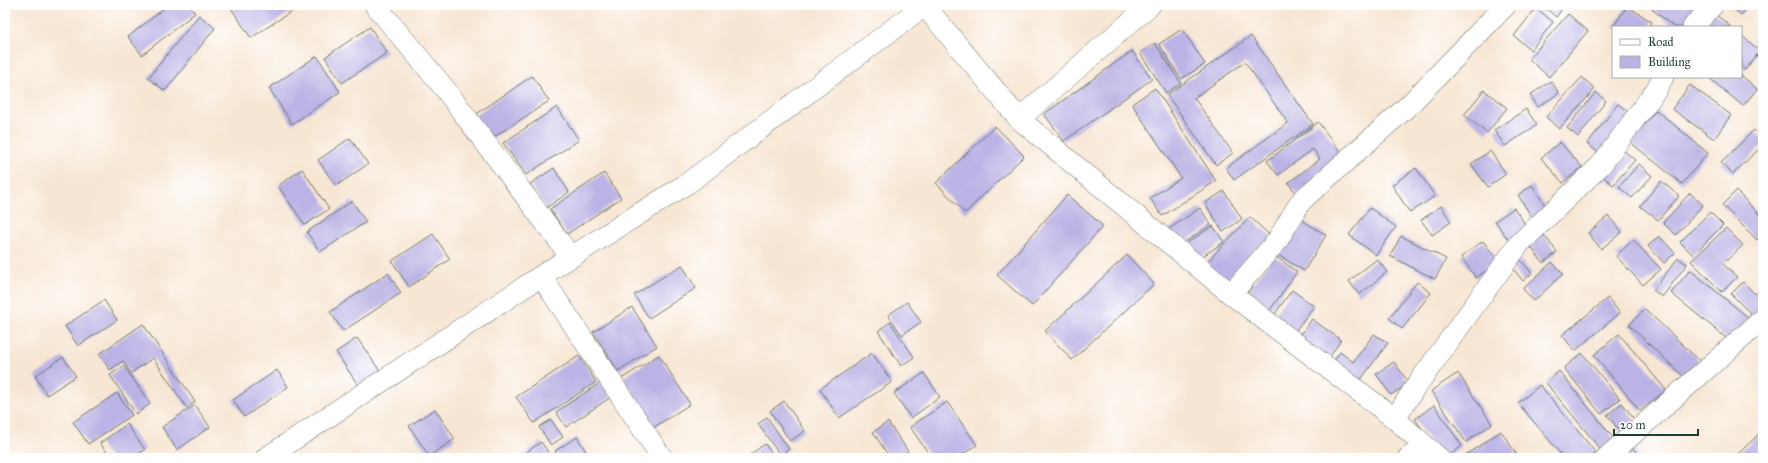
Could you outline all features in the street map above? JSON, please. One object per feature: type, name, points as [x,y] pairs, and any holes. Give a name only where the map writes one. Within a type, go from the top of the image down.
[{"type":"street","points":[[375,5],[445,89],[571,257]]},
{"type":"street","points":[[266,458],[541,276],[688,183],[924,5],[1019,120],[1231,294],[1395,419],[1432,452]]},
{"type":"street","points":[[1019,120],[1150,5]]},
{"type":"street","points":[[1231,294],[1277,242],[1301,201],[1408,106],[1506,5]]},
{"type":"street","points":[[1694,26],[1712,5]]},
{"type":"street","points":[[1395,419],[1414,389],[1519,244],[1601,165],[1656,90],[1662,78]]},
{"type":"street","points":[[541,276],[662,458]]},
{"type":"street","points":[[1606,458],[1763,319]]},
{"type":"street","points":[[1408,458],[1432,452]]},
{"type":"building","points":[[168,5],[189,5],[195,13],[142,55],[128,37]]},
{"type":"building","points":[[229,5],[301,5],[251,38]]},
{"type":"building","points":[[1542,5],[1560,5],[1563,8],[1556,17]]},
{"type":"building","points":[[1656,5],[1682,5],[1685,8],[1688,5],[1707,5],[1689,26],[1673,26],[1652,9]]},
{"type":"building","points":[[1729,5],[1750,5],[1741,15]]},
{"type":"building","points":[[1759,5],[1763,5],[1763,13],[1757,7]]},
{"type":"building","points":[[1627,6],[1652,22],[1650,26],[1614,26]]},
{"type":"building","points":[[1536,8],[1553,22],[1531,50],[1514,36]]},
{"type":"building","points":[[1714,13],[1730,26],[1703,26]]},
{"type":"building","points":[[1568,14],[1588,31],[1549,77],[1529,59]]},
{"type":"building","points":[[199,15],[215,28],[165,91],[148,78]]},
{"type":"building","points":[[370,27],[387,53],[342,83],[325,57]]},
{"type":"building","points":[[1182,29],[1205,64],[1181,79],[1159,44]]},
{"type":"building","points":[[1251,36],[1313,124],[1234,180],[1226,168],[1288,123],[1245,62],[1194,98],[1233,153],[1216,165],[1167,95]]},
{"type":"building","points":[[1742,36],[1760,51],[1745,70],[1742,68]]},
{"type":"building","points":[[1155,43],[1181,83],[1166,93],[1140,53]]},
{"type":"building","points":[[1132,51],[1152,79],[1064,141],[1044,114]]},
{"type":"building","points":[[317,56],[340,92],[292,124],[269,88]]},
{"type":"building","points":[[532,76],[549,101],[488,141],[472,117]]},
{"type":"building","points":[[1742,76],[1757,89],[1743,106],[1709,78],[1742,78]]},
{"type":"building","points":[[1582,77],[1595,89],[1559,129],[1546,117]]},
{"type":"building","points":[[1551,81],[1559,93],[1538,107],[1530,95]]},
{"type":"building","points":[[1690,85],[1731,115],[1714,139],[1672,109]]},
{"type":"building","points":[[1155,88],[1216,181],[1162,216],[1150,198],[1181,178],[1132,104]]},
{"type":"building","points":[[1484,90],[1507,108],[1487,133],[1464,115]]},
{"type":"building","points":[[1596,92],[1606,101],[1578,137],[1567,128]]},
{"type":"building","points":[[1618,104],[1633,115],[1602,155],[1587,144]]},
{"type":"building","points":[[557,107],[579,140],[526,175],[503,143]]},
{"type":"building","points":[[1526,109],[1537,125],[1505,146],[1494,130]]},
{"type":"building","points":[[1656,110],[1708,153],[1682,184],[1630,142]]},
{"type":"building","points":[[1318,122],[1345,158],[1297,194],[1288,183],[1320,159],[1313,149],[1278,175],[1267,161]]},
{"type":"building","points":[[995,126],[1024,156],[965,213],[936,183]]},
{"type":"building","points":[[1754,130],[1763,139],[1763,145],[1733,174],[1721,163]]},
{"type":"building","points":[[350,138],[368,164],[336,186],[318,160]]},
{"type":"building","points":[[1560,142],[1582,167],[1563,183],[1541,158]]},
{"type":"building","points":[[1622,149],[1635,160],[1613,185],[1600,174]]},
{"type":"building","points":[[1490,151],[1506,174],[1488,187],[1471,164]]},
{"type":"building","points":[[1639,164],[1652,176],[1632,198],[1619,187]]},
{"type":"building","points":[[554,168],[569,192],[546,208],[530,184]]},
{"type":"building","points":[[1416,168],[1435,196],[1410,213],[1392,185]]},
{"type":"building","points":[[302,169],[329,209],[305,225],[278,186]]},
{"type":"building","points":[[604,173],[621,198],[567,234],[550,209]]},
{"type":"building","points":[[1661,181],[1679,196],[1658,220],[1640,206]]},
{"type":"building","points":[[1532,185],[1548,210],[1533,219],[1518,195]]},
{"type":"building","points":[[1224,191],[1242,219],[1223,232],[1205,203]]},
{"type":"building","points":[[1736,191],[1763,218],[1763,233],[1757,240],[1722,205]]},
{"type":"building","points":[[1690,193],[1703,205],[1676,235],[1663,223]]},
{"type":"building","points":[[1067,195],[1103,226],[1032,306],[997,275]]},
{"type":"building","points":[[352,201],[366,222],[320,252],[307,232]]},
{"type":"building","points":[[1441,206],[1451,222],[1432,235],[1421,220]]},
{"type":"building","points":[[1200,208],[1211,225],[1171,251],[1160,235]]},
{"type":"building","points":[[1370,208],[1396,227],[1376,255],[1349,235]]},
{"type":"building","points":[[1514,208],[1528,228],[1509,241],[1495,221]]},
{"type":"building","points":[[1710,212],[1723,225],[1693,255],[1680,242]]},
{"type":"building","points":[[1608,216],[1622,232],[1601,249],[1588,233]]},
{"type":"building","points":[[1250,217],[1275,240],[1228,289],[1204,265]]},
{"type":"building","points":[[1300,219],[1326,235],[1304,271],[1278,255]]},
{"type":"building","points":[[1213,226],[1224,242],[1192,263],[1181,247]]},
{"type":"building","points":[[1726,228],[1743,245],[1723,264],[1737,277],[1722,292],[1691,261]]},
{"type":"building","points":[[1541,231],[1557,252],[1543,263],[1527,242]]},
{"type":"building","points":[[433,234],[450,259],[409,287],[392,261]]},
{"type":"building","points":[[1401,236],[1446,259],[1435,279],[1390,256]]},
{"type":"building","points":[[1659,236],[1675,253],[1664,263],[1648,246]]},
{"type":"building","points":[[1633,240],[1661,269],[1643,285],[1616,256]]},
{"type":"building","points":[[1483,241],[1499,262],[1476,278],[1461,257]]},
{"type":"building","points":[[1127,255],[1154,284],[1072,360],[1045,331]]},
{"type":"building","points":[[1274,255],[1297,272],[1265,317],[1242,301]]},
{"type":"building","points":[[1519,258],[1532,273],[1523,281],[1510,265]]},
{"type":"building","points":[[1678,258],[1687,264],[1662,297],[1653,290]]},
{"type":"building","points":[[1377,259],[1387,272],[1359,295],[1349,281]]},
{"type":"building","points":[[1552,262],[1563,274],[1534,301],[1523,289]]},
{"type":"building","points":[[682,265],[696,288],[649,318],[634,295]]},
{"type":"building","points":[[1690,270],[1750,319],[1731,342],[1671,293]]},
{"type":"building","points":[[388,273],[401,293],[343,331],[330,312]]},
{"type":"building","points":[[1417,282],[1431,293],[1402,329],[1389,318]]},
{"type":"building","points":[[1743,282],[1755,294],[1763,286],[1763,315],[1757,320],[1731,294]]},
{"type":"building","points":[[1292,290],[1314,306],[1293,334],[1272,318]]},
{"type":"building","points":[[1608,298],[1620,313],[1575,351],[1562,335]]},
{"type":"building","points":[[104,300],[117,320],[78,346],[65,326]]},
{"type":"building","points":[[907,302],[921,322],[902,335],[888,315]]},
{"type":"building","points":[[632,307],[657,346],[618,371],[593,332]]},
{"type":"building","points":[[1645,309],[1701,362],[1685,378],[1629,325]]},
{"type":"building","points":[[1312,319],[1341,340],[1327,361],[1297,340]]},
{"type":"building","points":[[890,322],[914,357],[901,366],[878,331]]},
{"type":"building","points":[[143,324],[195,402],[187,408],[153,358],[131,373],[123,361],[110,370],[99,354]]},
{"type":"building","points":[[1374,334],[1388,343],[1353,390],[1327,371],[1340,352],[1353,362]]},
{"type":"building","points":[[1619,334],[1666,390],[1640,411],[1594,355]]},
{"type":"building","points":[[357,338],[382,374],[360,388],[336,352]]},
{"type":"building","points":[[872,353],[892,382],[839,418],[820,389]]},
{"type":"building","points":[[1582,353],[1620,399],[1601,414],[1564,368]]},
{"type":"building","points":[[659,355],[690,404],[653,428],[621,379]]},
{"type":"building","points":[[579,356],[596,382],[534,423],[516,397]]},
{"type":"building","points":[[63,357],[76,376],[47,395],[35,376]]},
{"type":"building","points":[[1394,362],[1409,383],[1391,395],[1376,374]]},
{"type":"building","points":[[124,366],[150,404],[136,414],[110,375]]},
{"type":"building","points":[[277,370],[288,387],[244,417],[233,400]]},
{"type":"building","points":[[1559,371],[1615,440],[1602,451],[1546,383]]},
{"type":"building","points":[[924,373],[940,397],[911,418],[894,393]]},
{"type":"building","points":[[1458,373],[1492,424],[1466,442],[1431,391]]},
{"type":"building","points":[[601,382],[611,397],[566,427],[556,412]]},
{"type":"building","points":[[1540,385],[1596,453],[1590,458],[1564,458],[1518,403]]},
{"type":"building","points":[[117,393],[132,415],[88,444],[73,422]]},
{"type":"building","points":[[784,401],[805,431],[790,441],[770,411]]},
{"type":"building","points":[[947,402],[977,445],[957,458],[932,458],[910,427]]},
{"type":"building","points":[[1622,403],[1638,424],[1624,436],[1607,415]]},
{"type":"building","points":[[195,405],[210,427],[177,450],[162,427]]},
{"type":"building","points":[[1434,405],[1462,446],[1446,458],[1442,458],[1415,419]]},
{"type":"building","points":[[435,409],[455,439],[429,456],[409,426]]},
{"type":"building","points":[[767,417],[789,449],[780,455],[758,424]]},
{"type":"building","points":[[551,420],[563,437],[551,445],[539,427]]},
{"type":"building","points":[[888,422],[908,451],[897,458],[890,458],[873,432]]},
{"type":"building","points":[[127,424],[145,450],[132,458],[111,458],[100,443]]},
{"type":"building","points":[[1501,431],[1519,458],[1461,458]]},
{"type":"building","points":[[1760,433],[1763,436],[1763,458],[1734,458]]},
{"type":"building","points":[[577,437],[590,458],[559,458],[555,451]]},
{"type":"building","points":[[541,442],[551,456],[548,458],[518,458]]},
{"type":"building","points":[[765,444],[775,458],[745,458]]},
{"type":"building","points":[[1631,446],[1641,458],[1617,458]]}]
